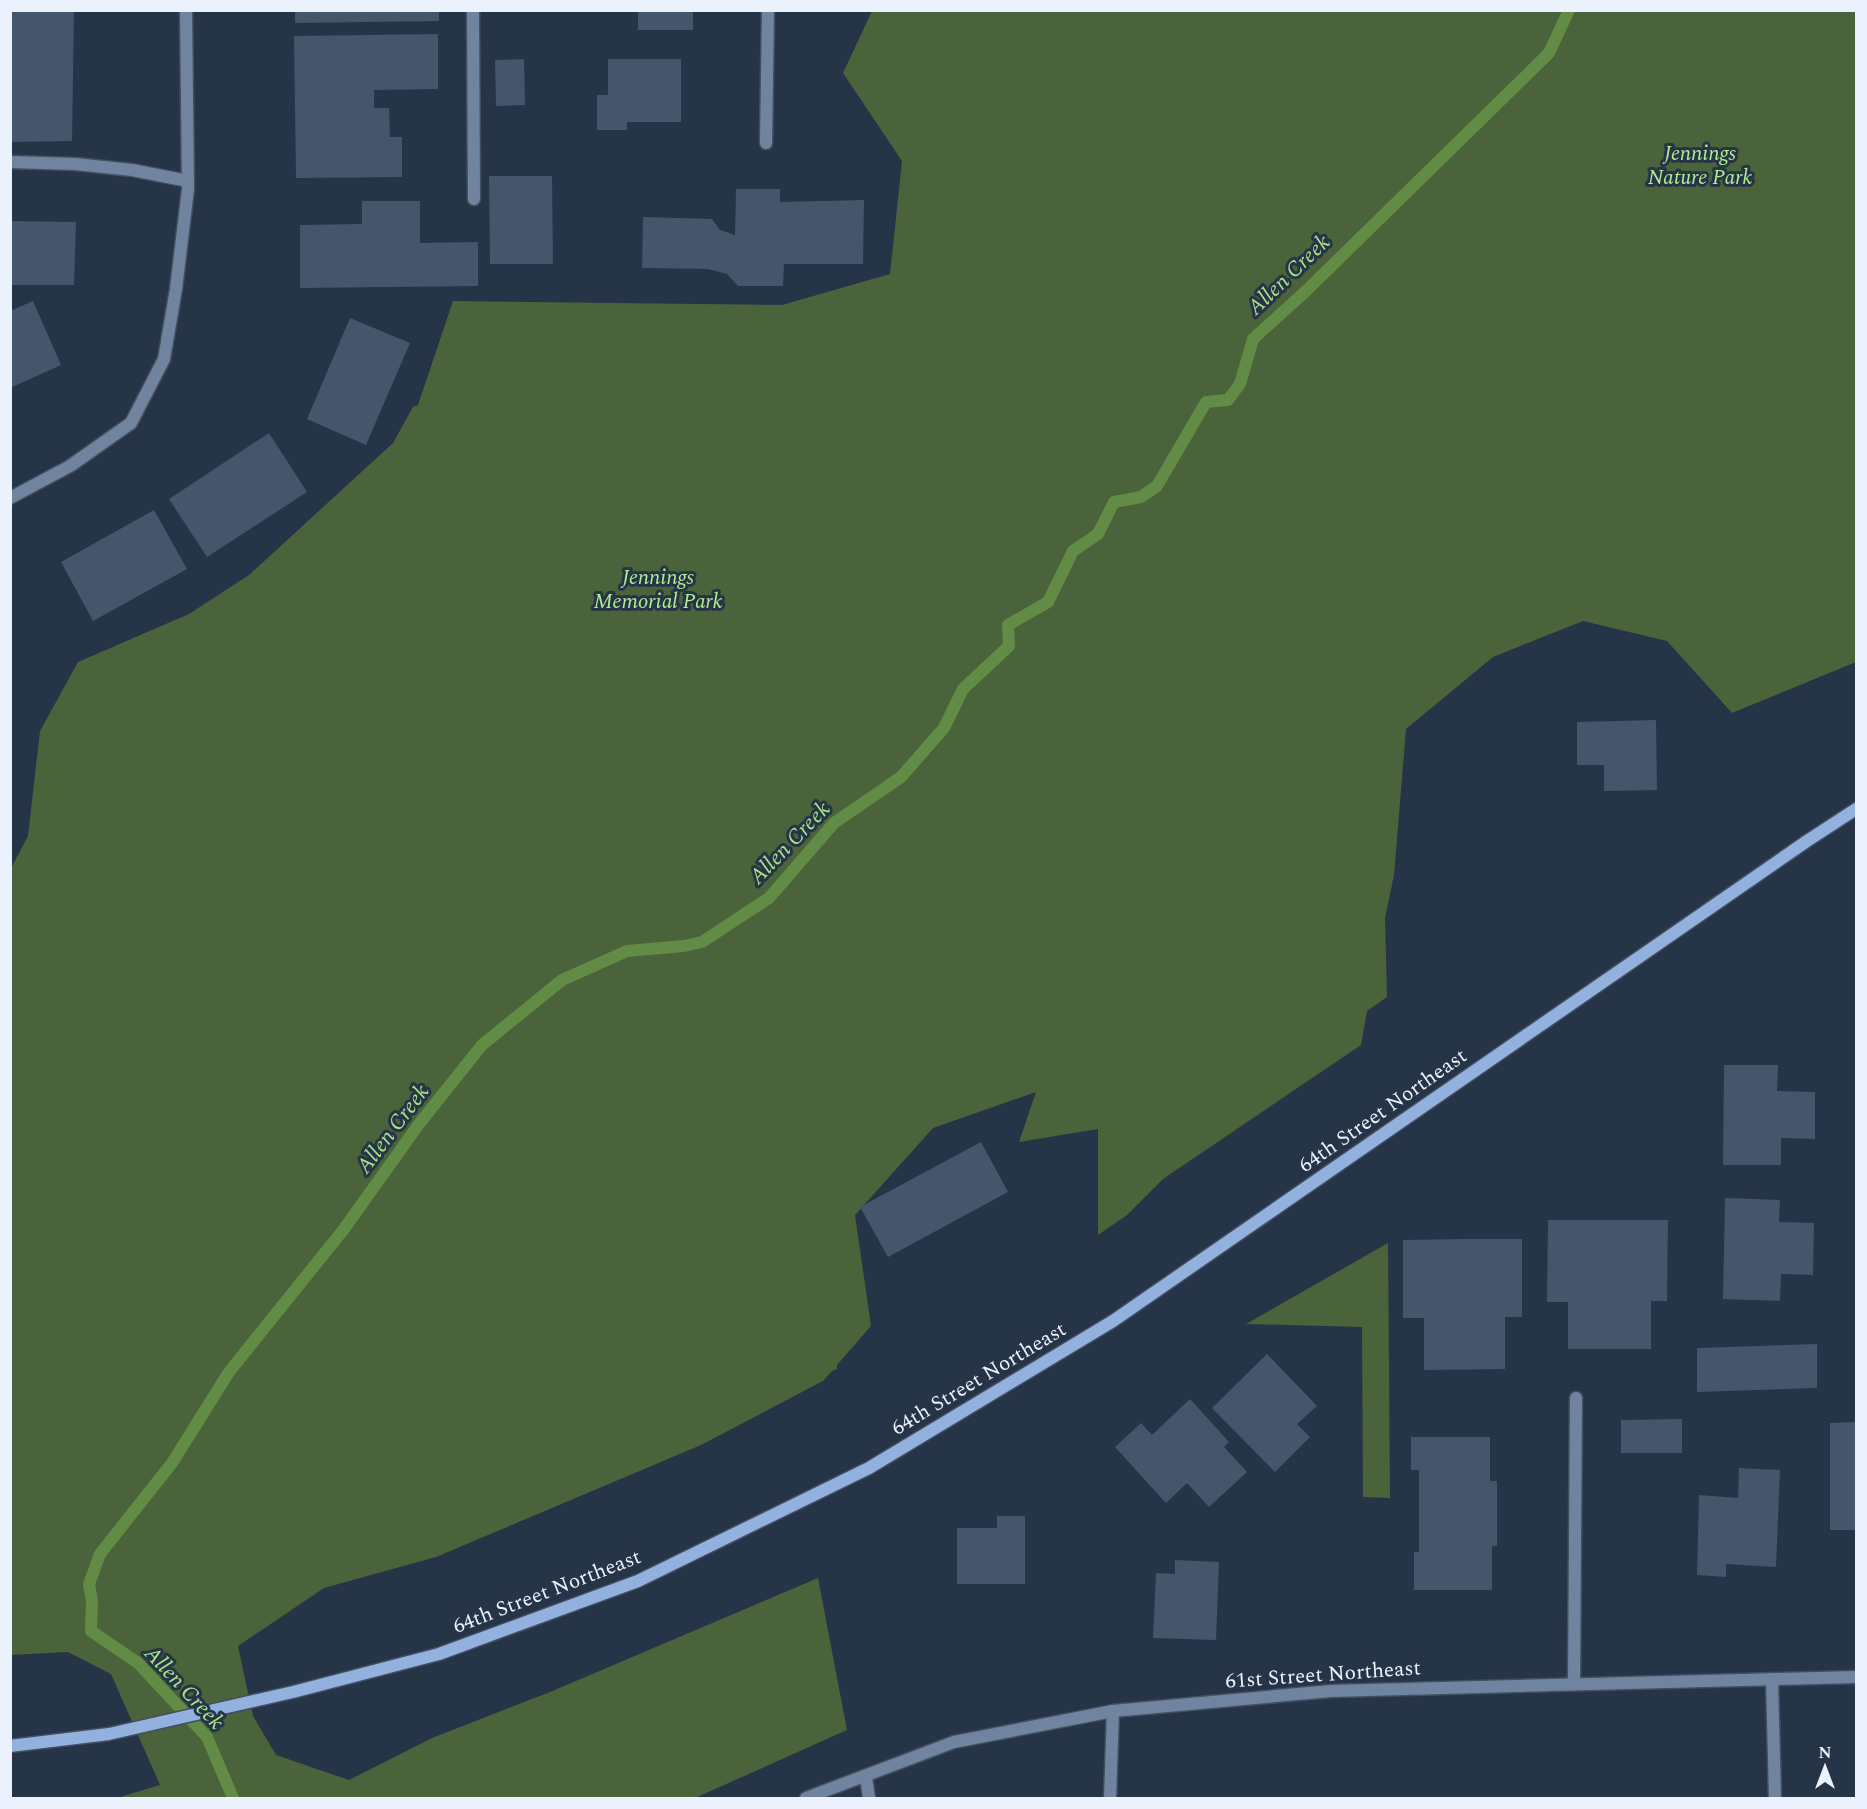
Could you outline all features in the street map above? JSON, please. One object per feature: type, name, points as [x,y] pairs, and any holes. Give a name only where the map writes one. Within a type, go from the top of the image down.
[{"type":"main road","name":"64th Street Northeast","points":[[10,1746],[109,1734],[293,1692],[439,1654],[638,1581],[869,1468],[1113,1321],[1807,840],[1857,809]]},
{"type":"street","points":[[10,498],[70,466],[131,423],[164,359],[176,289],[188,181],[186,10]]},
{"type":"street","points":[[473,10],[474,199]]},
{"type":"street","points":[[766,143],[768,10]]},
{"type":"street","points":[[10,162],[75,164],[132,170],[188,181]]},
{"type":"street","points":[[1574,1684],[1576,1398]]},
{"type":"street","name":"61st Street Northeast","points":[[806,1798],[954,1742],[1113,1711],[1331,1691],[1857,1677]]},
{"type":"street","points":[[1773,1679],[1775,1798]]},
{"type":"street","points":[[1110,1798],[1113,1711]]},
{"type":"street","points":[[866,1777],[869,1798]]},
{"type":"green space","points":[[872,11],[1856,11],[1856,662],[1732,713],[1667,641],[1583,621],[1493,657],[1406,729],[1394,875],[1385,918],[1387,997],[1367,1011],[1361,1045],[1163,1179],[1127,1215],[1098,1235],[1098,1129],[1019,1142],[1036,1092],[933,1128],[855,1215],[871,1326],[837,1365],[837,1369],[823,1381],[701,1445],[436,1557],[324,1588],[238,1646],[253,1716],[276,1755],[349,1780],[432,1738],[550,1692],[818,1578],[847,1730],[695,1798],[117,1798],[160,1785],[111,1674],[68,1652],[11,1655],[10,870],[28,836],[40,731],[78,662],[189,614],[249,575],[393,443],[413,407],[418,405],[453,301],[782,305],[890,274],[902,161],[843,73]]},
{"type":"green space","points":[[1388,1243],[1390,1498],[1363,1497],[1362,1327],[1246,1324]]},
{"type":"building","points":[[10,10],[74,10],[72,141],[10,142]]},
{"type":"building","points":[[295,10],[439,10],[439,21],[295,23]]},
{"type":"building","points":[[638,10],[693,10],[693,30],[638,30]]},
{"type":"building","points":[[438,34],[438,89],[374,90],[374,108],[389,108],[390,137],[402,137],[402,177],[296,178],[294,36]]},
{"type":"building","points":[[524,59],[525,105],[496,106],[495,60]]},
{"type":"building","points":[[608,59],[681,59],[681,122],[627,122],[627,130],[597,130],[597,95],[608,95]]},
{"type":"building","points":[[489,176],[552,176],[553,264],[490,264]]},
{"type":"building","points":[[736,189],[780,189],[780,202],[864,200],[863,264],[784,264],[783,286],[738,286],[727,274],[708,269],[642,268],[643,217],[712,219],[720,230],[735,235]]},
{"type":"building","points":[[362,201],[420,201],[420,243],[478,242],[478,286],[300,288],[300,225],[362,224]]},
{"type":"building","points":[[10,221],[76,222],[74,285],[10,285]]},
{"type":"building","points":[[33,301],[61,365],[10,388],[10,311]]},
{"type":"building","points":[[350,318],[410,343],[366,445],[307,419]]},
{"type":"building","points":[[269,433],[307,492],[207,557],[169,499]]},
{"type":"building","points":[[154,510],[187,569],[93,621],[61,562]]},
{"type":"building","points":[[1656,720],[1657,790],[1604,791],[1604,765],[1577,765],[1577,722]]},
{"type":"building","points":[[1724,1065],[1778,1065],[1777,1091],[1815,1092],[1815,1139],[1781,1138],[1781,1165],[1723,1165]]},
{"type":"building","points":[[981,1142],[1008,1192],[888,1257],[860,1207]]},
{"type":"building","points":[[1725,1198],[1780,1200],[1779,1222],[1814,1223],[1813,1275],[1781,1274],[1780,1301],[1723,1299]]},
{"type":"building","points":[[1548,1220],[1668,1220],[1667,1301],[1651,1301],[1651,1349],[1568,1349],[1568,1302],[1547,1302]]},
{"type":"building","points":[[1522,1239],[1522,1317],[1505,1317],[1505,1369],[1424,1370],[1424,1318],[1403,1318],[1403,1240]]},
{"type":"building","points":[[1817,1344],[1817,1388],[1697,1392],[1697,1348]]},
{"type":"building","points":[[1267,1354],[1317,1406],[1297,1424],[1310,1437],[1275,1472],[1212,1408]]},
{"type":"building","points":[[1190,1399],[1229,1442],[1224,1447],[1247,1472],[1209,1507],[1187,1483],[1166,1503],[1115,1447],[1141,1423],[1152,1435]]},
{"type":"building","points":[[1682,1419],[1682,1453],[1621,1453],[1621,1420]]},
{"type":"building","points":[[1856,1422],[1856,1530],[1830,1530],[1830,1423]]},
{"type":"building","points":[[1411,1437],[1490,1437],[1490,1481],[1497,1481],[1497,1546],[1492,1546],[1492,1590],[1414,1590],[1414,1552],[1419,1552],[1419,1470],[1411,1470]]},
{"type":"building","points":[[1739,1468],[1780,1470],[1776,1567],[1726,1564],[1726,1577],[1697,1575],[1699,1495],[1738,1498]]},
{"type":"building","points":[[997,1516],[1025,1516],[1025,1584],[957,1584],[957,1528],[997,1528]]},
{"type":"building","points":[[1175,1560],[1219,1562],[1216,1640],[1153,1638],[1156,1573],[1175,1574]]},
{"type":"waterway","name":"Allen Creek","points":[[233,1798],[207,1737],[138,1663],[91,1631],[92,1601],[89,1584],[100,1554],[172,1463],[229,1372],[344,1229],[419,1124],[482,1045],[562,980],[627,951],[684,946],[702,942],[769,898],[834,823],[901,777],[944,728],[963,689],[1009,646],[1008,625],[1048,602],[1073,551],[1098,534],[1114,502],[1141,497],[1157,486],[1206,402],[1228,400],[1240,384],[1253,339],[1307,290],[1549,53],[1569,10]]},
{"type":"park label","name":"Jennings Nature Park","points":[[1700,166]]},
{"type":"park label","name":"Jennings Memorial Park","points":[[658,590]]}]
